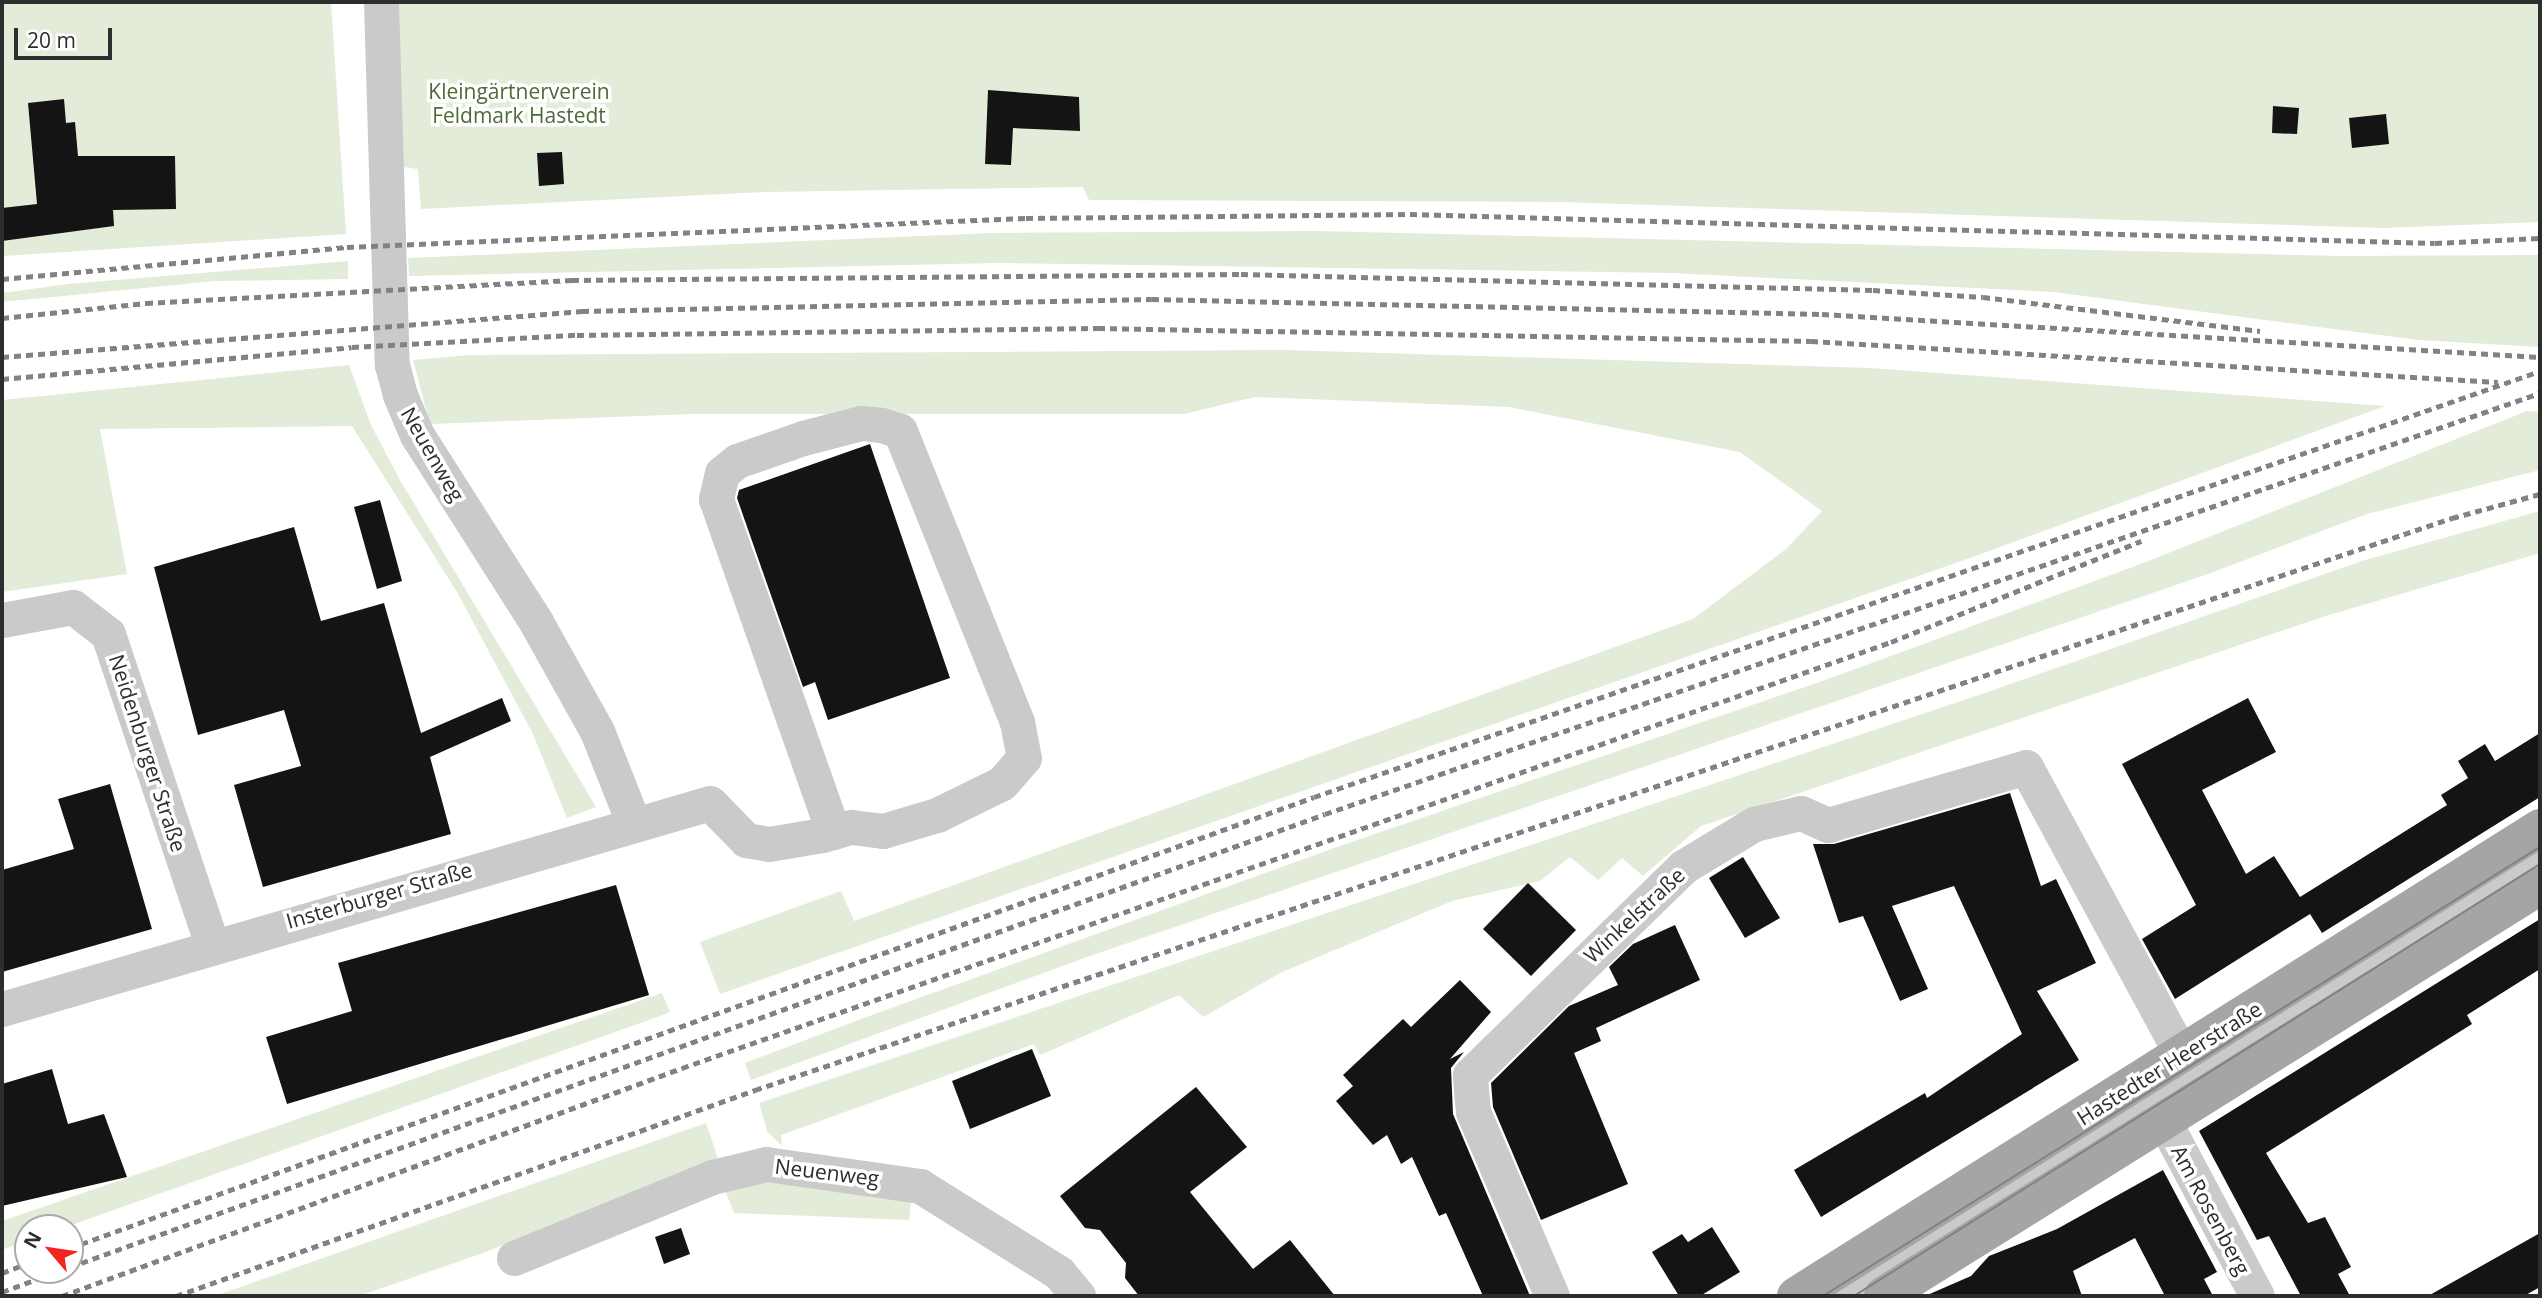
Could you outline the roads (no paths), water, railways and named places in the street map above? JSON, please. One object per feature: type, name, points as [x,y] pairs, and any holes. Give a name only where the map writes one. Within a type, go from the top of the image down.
[{"type":"main road","name":"Hastedter Heerstraße","points":[[1796,1296],[2540,828]]},
{"type":"main road","points":[[1883,1296],[2165,1124],[2540,886]]},
{"type":"street","name":"Neuenweg","points":[[381,2],[392,365],[400,395],[417,435],[536,622],[597,731],[633,822]]},
{"type":"street","points":[[861,423],[900,431],[1017,722],[1024,758],[1002,783],[937,815],[883,831],[833,832],[716,499],[722,473],[737,461],[803,438],[861,423]]},
{"type":"street","name":"Neidenburger Straße","points":[[2,620],[73,607],[108,634],[212,944]]},
{"type":"street","name":"Winkelstraße","points":[[1552,1296],[1472,1112],[1470,1075],[1684,867],[1754,824],[1801,813],[1828,825],[2026,767],[2182,1055]]},
{"type":"street","name":"Insterburger Straße","points":[[2,1009],[212,944],[633,822],[710,803],[746,840],[769,844],[833,832]]},
{"type":"street","points":[[1838,1296],[2540,857]]},
{"type":"street","name":"Am Rosenberg","points":[[2165,1124],[2256,1296]]},
{"type":"street","name":"Neuenweg","points":[[514,1258],[734,1170],[766,1164],[920,1186],[1059,1273],[1078,1296]]},
{"type":"tram line","points":[[1823,1296],[2540,847]]},
{"type":"tram line","points":[[1854,1296],[2540,864]]},
{"type":"railway","points":[[2,279],[347,247],[1026,218],[1410,214],[2435,243],[2540,238]]},
{"type":"railway","points":[[2,318],[146,303],[572,280],[1241,274],[1873,290],[1983,297],[2260,331]]},
{"type":"railway","points":[[2,357],[582,311],[1152,299],[1822,314],[2540,357]]},
{"type":"railway","points":[[2,379],[352,347],[577,335],[1098,328],[1811,341],[2498,382]]},
{"type":"railway","points":[[84,1243],[1314,797],[2540,371]]},
{"type":"railway","points":[[84,1262],[1325,814],[2540,393]]},
{"type":"railway","points":[[176,1296],[755,1090],[2452,518],[2540,494]]},
{"type":"railway","points":[[62,1296],[682,1068],[1891,642],[2141,541]]},
{"type":"railway","points":[[2,1273],[14,1268]]},
{"type":"railway","points":[[2,1292],[23,1284]]},
{"type":"park label","name":"Kleingärtnerverein Feldmark Hastedt","points":[[519,103]]}]
